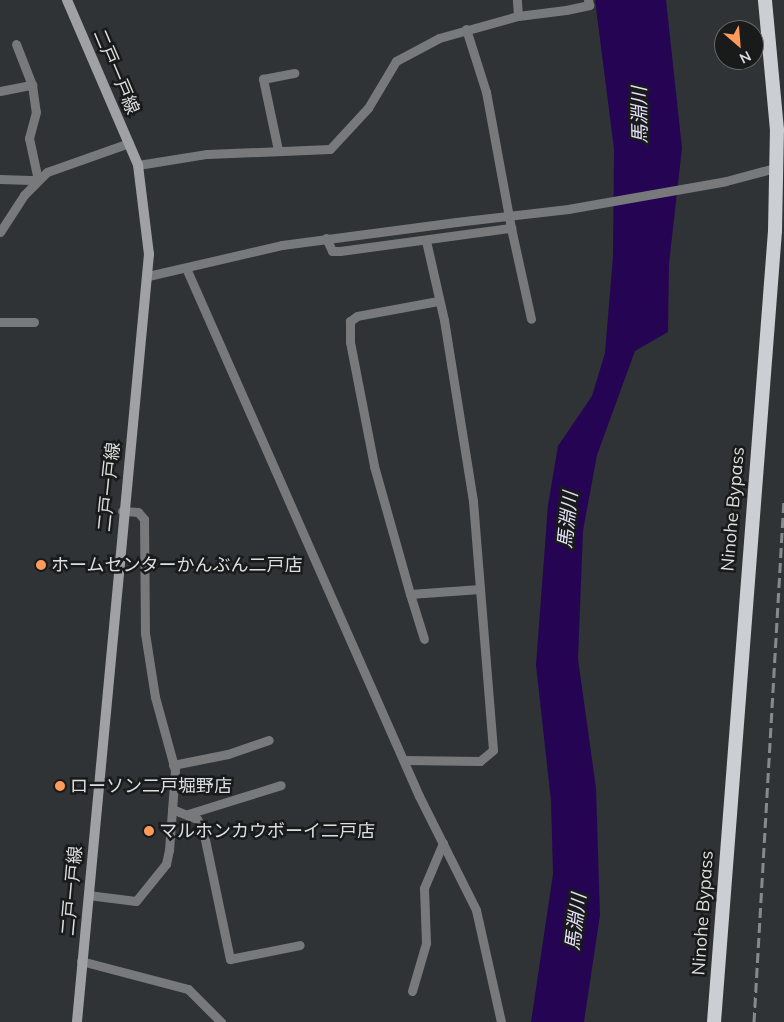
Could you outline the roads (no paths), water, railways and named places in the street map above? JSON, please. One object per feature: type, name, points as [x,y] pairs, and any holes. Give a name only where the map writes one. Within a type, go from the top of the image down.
[{"type":"highway","name":"Ninohe Bypass","points":[[714,1022],[775,231],[777,130],[765,0]]},
{"type":"main road","name":"二戸一戸線","points":[[67,0],[138,165],[146,208],[148,276],[122,511],[76,1022]]},
{"type":"street","points":[[517,0],[518,16]]},
{"type":"street","points":[[138,165],[207,154],[278,150],[322,153],[330,149],[368,108],[396,61],[411,50],[466,29],[518,16],[589,5],[588,0]]},
{"type":"street","points":[[466,29],[486,92],[511,228],[523,267],[531,319]]},
{"type":"street","points":[[16,44],[32,84],[36,112],[29,138],[38,180]]},
{"type":"street","points":[[278,150],[263,79],[294,73]]},
{"type":"street","points":[[0,91],[32,84]]},
{"type":"street","points":[[0,232],[38,180],[47,172],[129,142]]},
{"type":"street","points":[[148,276],[326,238],[568,209],[726,181],[776,168]]},
{"type":"street","points":[[0,179],[38,180]]},
{"type":"street","points":[[326,238],[332,251],[340,251],[426,241],[511,228]]},
{"type":"street","points":[[404,760],[480,761],[493,750],[473,501],[426,241]]},
{"type":"street","points":[[186,268],[404,760],[476,910],[501,1022]]},
{"type":"street","points":[[424,639],[374,466],[350,321],[438,301]]},
{"type":"street","points":[[0,322],[34,322]]},
{"type":"street","points":[[88,895],[136,901],[166,864],[172,809],[173,765],[155,696],[146,633],[144,519],[138,512],[122,511]]},
{"type":"street","points":[[410,594],[480,589]]},
{"type":"street","points":[[173,765],[228,754],[269,740]]},
{"type":"street","points":[[188,814],[281,785]]},
{"type":"street","points":[[172,809],[188,814],[203,830],[230,959],[300,945]]},
{"type":"street","points":[[412,991],[426,943],[424,888],[443,842]]},
{"type":"street","points":[[82,961],[188,989],[221,1022]]},
{"type":"water","name":"馬淵川","points":[[595,0],[666,0],[682,148],[669,264],[668,332],[635,351],[597,455],[583,531],[578,659],[596,788],[600,915],[584,1022],[531,1022],[553,874],[551,801],[536,665],[548,505],[558,446],[592,396],[605,353],[613,256],[614,149]]},
{"type":"railway","points":[[754,1022],[784,499]]},
{"type":"place","name":"ホームセンターかんぶん二戸店","points":[[41,565]]},
{"type":"place","name":"ローソン二戸堀野店","points":[[60,786]]},
{"type":"place","name":"マルホンカウボーイ二戸店","points":[[149,831]]}]
